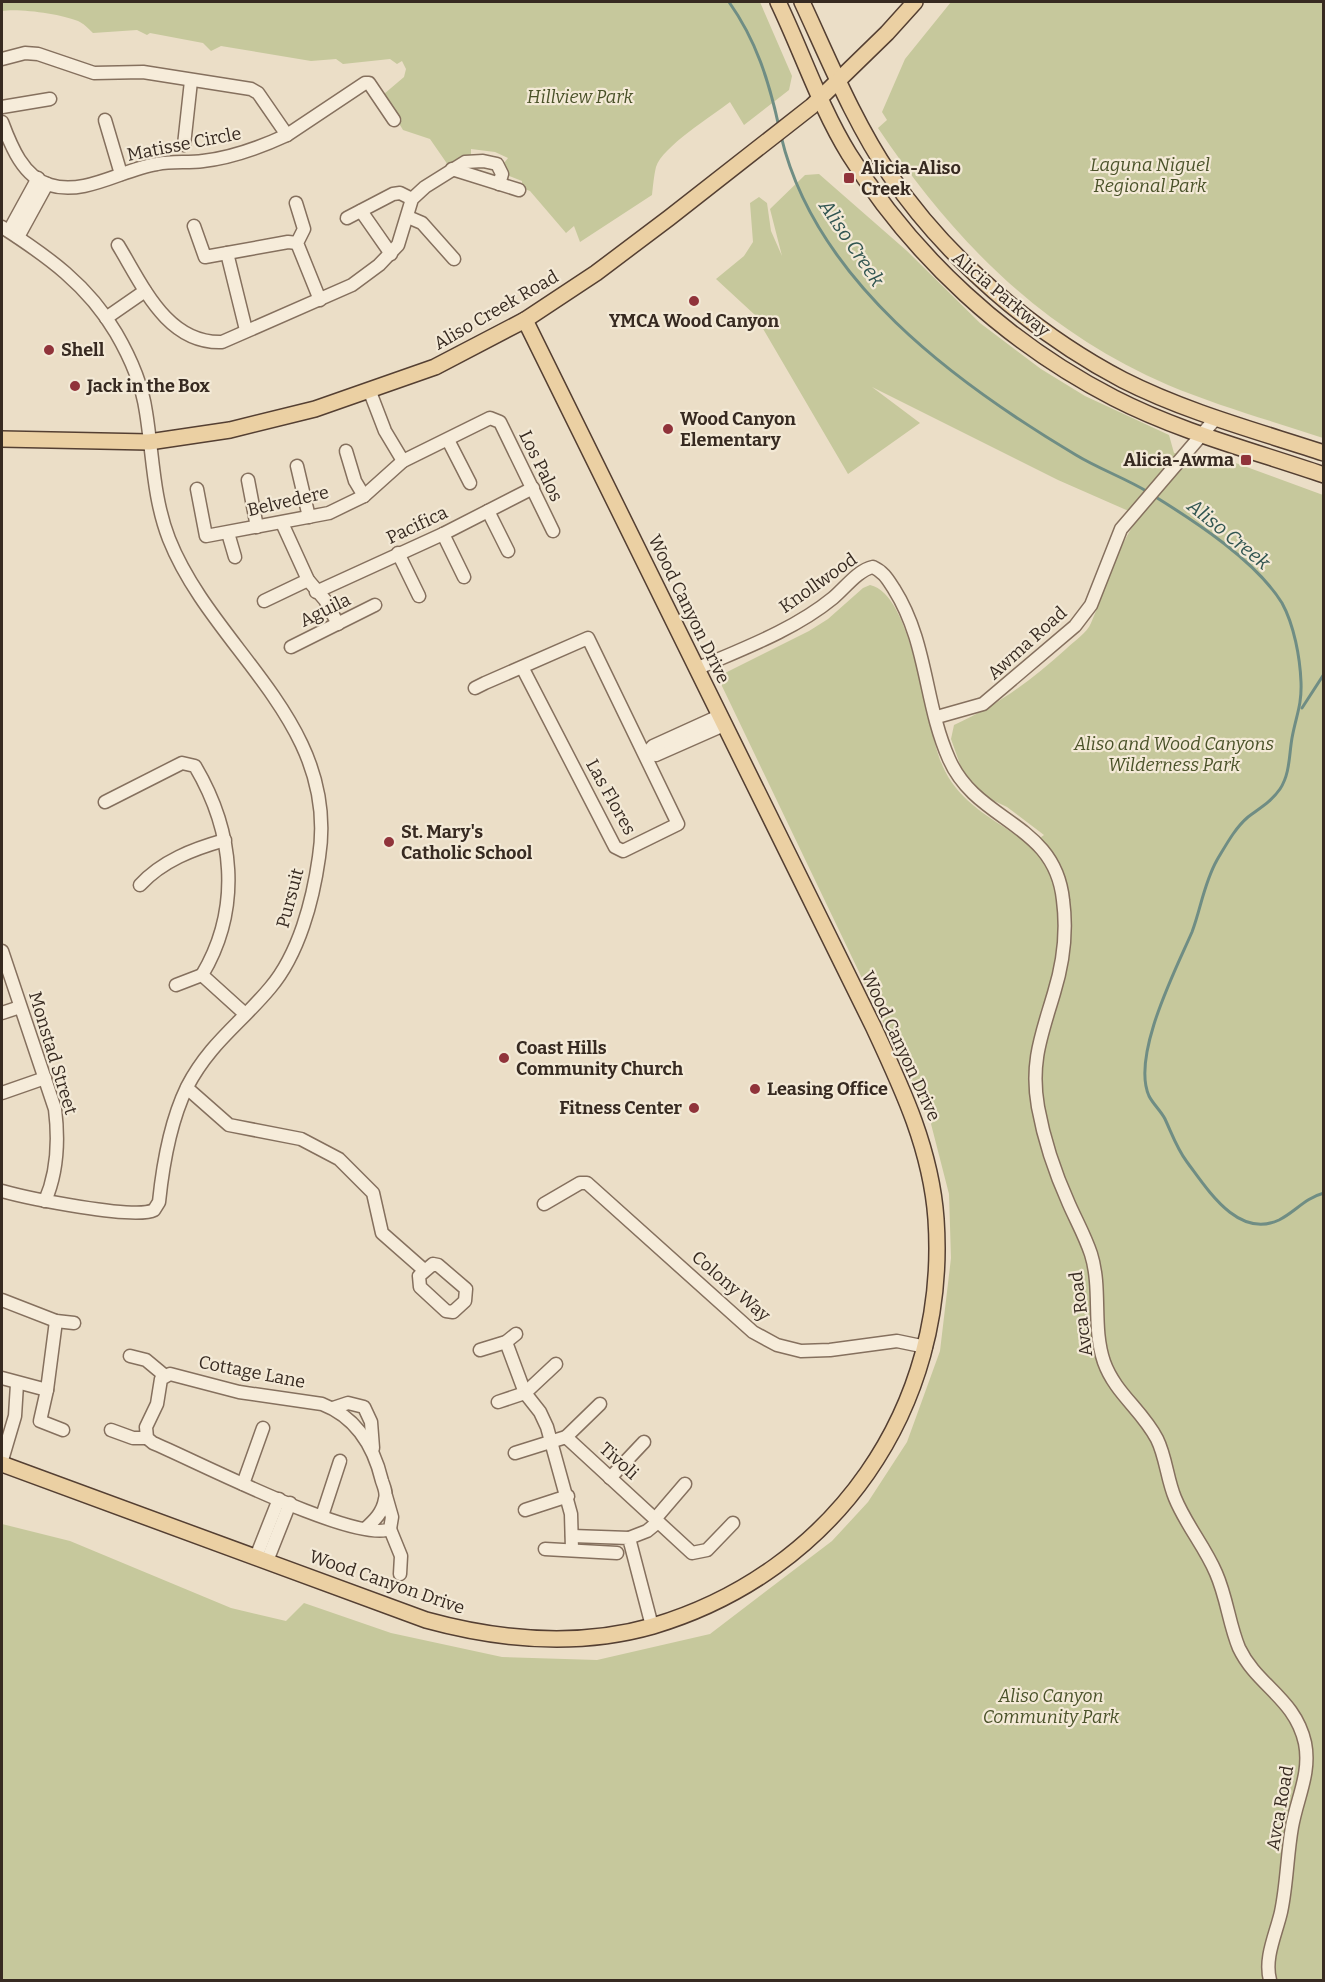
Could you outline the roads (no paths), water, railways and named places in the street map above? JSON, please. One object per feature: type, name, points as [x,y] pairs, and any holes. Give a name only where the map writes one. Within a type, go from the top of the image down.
[{"type":"main road","name":"Alicia Parkway","points":[[778,2],[817,102],[848,152],[874,191],[912,239],[952,282],[994,318],[1053,362],[1114,398],[1203,434],[1323,475]]},
{"type":"main road","name":"Alicia Parkway","points":[[802,2],[861,127],[890,175],[928,226],[962,262],[1065,344],[1124,380],[1216,418],[1323,453]]},
{"type":"main road","name":"Aliso Creek Road","points":[[2,439],[149,442],[230,430],[315,410],[435,367],[525,320],[596,273],[817,102],[915,2]]},
{"type":"main road","name":"Wood Canyon Drive","points":[[2,1462],[426,1620],[462,1630],[505,1636],[581,1638],[652,1626],[711,1603],[744,1586],[802,1547],[835,1517],[882,1450],[906,1402],[926,1347],[933,1307],[937,1256],[936,1218],[923,1144],[905,1093],[878,1035],[525,320]]},
{"type":"street","points":[[2,59],[25,53],[38,54],[94,73],[143,72],[251,89],[258,93],[287,135]]},
{"type":"street","name":"Matisse Circle","points":[[184,145],[191,81]]},
{"type":"street","name":"Matisse Circle","points":[[42,181],[72,187],[156,164],[214,159],[266,145],[287,135],[365,83],[369,83],[394,120]]},
{"type":"street","points":[[2,107],[50,99]]},
{"type":"street","name":"Matisse Circle","points":[[105,120],[121,174]]},
{"type":"street","points":[[2,122],[18,158],[30,173],[42,181],[9,232]]},
{"type":"street","points":[[118,245],[154,304],[188,337],[205,342],[222,342],[352,285],[391,254],[403,235],[412,199],[452,169],[474,160],[496,165],[502,174],[499,184]]},
{"type":"street","points":[[452,169],[519,190]]},
{"type":"street","points":[[347,218],[393,194],[400,193],[412,199]]},
{"type":"street","points":[[296,203],[304,229],[297,243],[320,300]]},
{"type":"street","points":[[360,211],[391,254]]},
{"type":"street","points":[[408,217],[422,223],[454,259]]},
{"type":"street","points":[[194,226],[205,257],[288,242],[297,243]]},
{"type":"street","name":"Pursuit","points":[[2,1191],[45,1201],[138,1214],[154,1210],[159,1202],[172,1126],[187,1088],[207,1056],[244,1012],[271,987],[288,959],[301,929],[320,856],[321,819],[315,781],[303,745],[284,710],[194,587],[177,559],[156,495],[146,410],[138,381],[116,332],[70,275],[9,232]]},
{"type":"street","points":[[227,253],[246,330]]},
{"type":"street","points":[[106,318],[145,291]]},
{"type":"street","points":[[370,392],[385,431],[403,461]]},
{"type":"street","name":"Belvedere","points":[[197,489],[206,536],[309,518],[328,513],[364,496],[403,461],[490,418],[496,418]]},
{"type":"street","name":"Los Palos","points":[[496,418],[553,531]]},
{"type":"street","name":"Awma Road","points":[[937,717],[983,704],[1075,626],[1091,605],[1112,547],[1132,515],[1216,418]]},
{"type":"street","points":[[448,440],[470,483]]},
{"type":"street","points":[[346,451],[355,481],[364,496]]},
{"type":"street","points":[[297,466],[309,518]]},
{"type":"street","points":[[248,480],[257,528]]},
{"type":"street","name":"Pacifica","points":[[316,592],[443,534],[533,489]]},
{"type":"street","points":[[488,511],[508,551]]},
{"type":"street","points":[[282,523],[308,580],[325,600],[338,624]]},
{"type":"street","points":[[228,533],[235,557]]},
{"type":"street","points":[[443,534],[464,577]]},
{"type":"street","points":[[398,553],[419,596]]},
{"type":"street","name":"Knollwood","points":[[696,669],[789,627],[811,614],[870,567],[884,573],[915,630],[937,717]]},
{"type":"street","points":[[264,602],[308,580]]},
{"type":"street","name":"Aguila","points":[[291,647],[375,605]]},
{"type":"street","name":"Las Flores","points":[[475,688],[522,667],[588,638],[678,824],[623,851],[615,847],[522,667]]},
{"type":"street","name":"Avca Road","points":[[937,717],[944,745],[959,778],[985,805],[1029,833],[1057,873],[1064,899],[1061,959],[1054,992],[1039,1037],[1035,1083],[1040,1116],[1051,1158],[1093,1261],[1101,1350],[1116,1387],[1155,1436],[1175,1499],[1221,1584],[1243,1655],[1258,1676],[1291,1708],[1304,1742],[1306,1767],[1293,1821],[1285,1894],[1268,1964],[1270,1980]]},
{"type":"street","points":[[646,754],[653,746],[721,721]]},
{"type":"street","points":[[105,802],[182,763],[195,766],[216,806],[225,840],[228,912],[218,946],[202,975],[176,985]]},
{"type":"street","points":[[140,885],[150,874],[181,856],[225,840]]},
{"type":"street","name":"Monstad Street","points":[[2,951],[55,1109],[58,1132],[52,1184],[45,1201]]},
{"type":"street","points":[[202,975],[244,1012]]},
{"type":"street","points":[[2,1013],[20,1007]]},
{"type":"street","points":[[2,1094],[45,1078]]},
{"type":"street","points":[[187,1088],[229,1125],[301,1139],[339,1159],[373,1193],[382,1233],[424,1270]]},
{"type":"street","name":"Colony Way","points":[[544,1204],[580,1183],[587,1183],[753,1332],[777,1345],[813,1352],[897,1341],[926,1347]]},
{"type":"street","points":[[2,1300],[56,1321],[74,1323]]},
{"type":"street","points":[[56,1321],[47,1390],[39,1421],[63,1430]]},
{"type":"street","points":[[480,1350],[506,1342],[516,1334]]},
{"type":"street","points":[[506,1342],[525,1393],[540,1412],[551,1441],[568,1496],[572,1543]]},
{"type":"street","name":"Cottage Lane","points":[[129,1356],[146,1360],[164,1375],[170,1374],[239,1392],[333,1408],[348,1403],[364,1407],[371,1422],[373,1449],[392,1516],[390,1529],[400,1556],[400,1574]]},
{"type":"street","points":[[498,1402],[525,1393],[556,1365]]},
{"type":"street","points":[[147,1438],[146,1427],[154,1414],[160,1383],[164,1375]]},
{"type":"street","points":[[2,1378],[17,1384],[47,1390]]},
{"type":"street","points":[[2,1462],[15,1416],[17,1384]]},
{"type":"street","points":[[515,1453],[566,1437],[600,1404]]},
{"type":"street","name":"Cottage Lane","points":[[333,1408],[373,1449]]},
{"type":"street","points":[[243,1484],[263,1428]]},
{"type":"street","points":[[111,1430],[133,1438],[147,1438],[208,1470],[322,1516],[377,1532],[390,1529]]},
{"type":"street","name":"Tivoli","points":[[566,1437],[692,1552],[707,1550],[733,1523]]},
{"type":"street","points":[[610,1478],[644,1442]]},
{"type":"street","points":[[322,1516],[340,1461]]},
{"type":"street","points":[[546,1549],[572,1543],[628,1538],[647,1532],[684,1484]]},
{"type":"street","points":[[365,1529],[381,1511],[386,1496]]},
{"type":"street","points":[[525,1510],[568,1496]]},
{"type":"street","points":[[262,1559],[284,1501]]},
{"type":"street","points":[[628,1538],[652,1626]]},
{"type":"street","points":[[572,1543],[617,1553]]},
{"type":"waterway","name":"Aliso Creek","points":[[729,2],[754,46],[771,93],[779,127]]},
{"type":"waterway","name":"Aliso Creek","points":[[781,136],[798,188],[824,236],[857,281],[896,322],[938,360],[1030,427],[1085,460],[1148,492]]},
{"type":"waterway","points":[[1324,295],[1324,337]]},
{"type":"waterway","name":"Aliso Creek","points":[[1154,496],[1224,544],[1271,587],[1282,603],[1296,641],[1301,690],[1283,783],[1273,798],[1239,826],[1217,860],[1192,932],[1158,1013],[1150,1036],[1146,1059],[1145,1079],[1149,1096],[1163,1116],[1177,1147],[1204,1186],[1237,1217],[1250,1223],[1264,1224],[1279,1220],[1311,1198],[1324,1193]]},
{"type":"waterway","points":[[1302,708],[1324,674]]},
{"type":"place","name":"Alicia-Aliso Creek","points":[[849,178]]},
{"type":"place","name":"YMCA Wood Canyon","points":[[694,301]]},
{"type":"place","name":"Shell","points":[[49,350]]},
{"type":"place","name":"Jack in the Box","points":[[75,386]]},
{"type":"place","name":"Wood Canyon Elementary","points":[[668,429]]},
{"type":"place","name":"Alicia-Awma","points":[[1246,460]]},
{"type":"place","name":"St. Mary's Catholic School","points":[[389,842]]},
{"type":"place","name":"Coast Hills Community Church","points":[[504,1058]]},
{"type":"place","name":"Leasing Office","points":[[755,1089]]},
{"type":"place","name":"Fitness Center","points":[[694,1108]]},
{"type":"park label","name":"Hillview Park","points":[[580,97]]},
{"type":"park label","name":"Laguna Niguel Regional Park","points":[[1150,175]]},
{"type":"park label","name":"Aliso and Wood Canyons Wilderness Park","points":[[1174,754]]},
{"type":"park label","name":"Aliso Canyon Community Park","points":[[1051,1706]]}]
